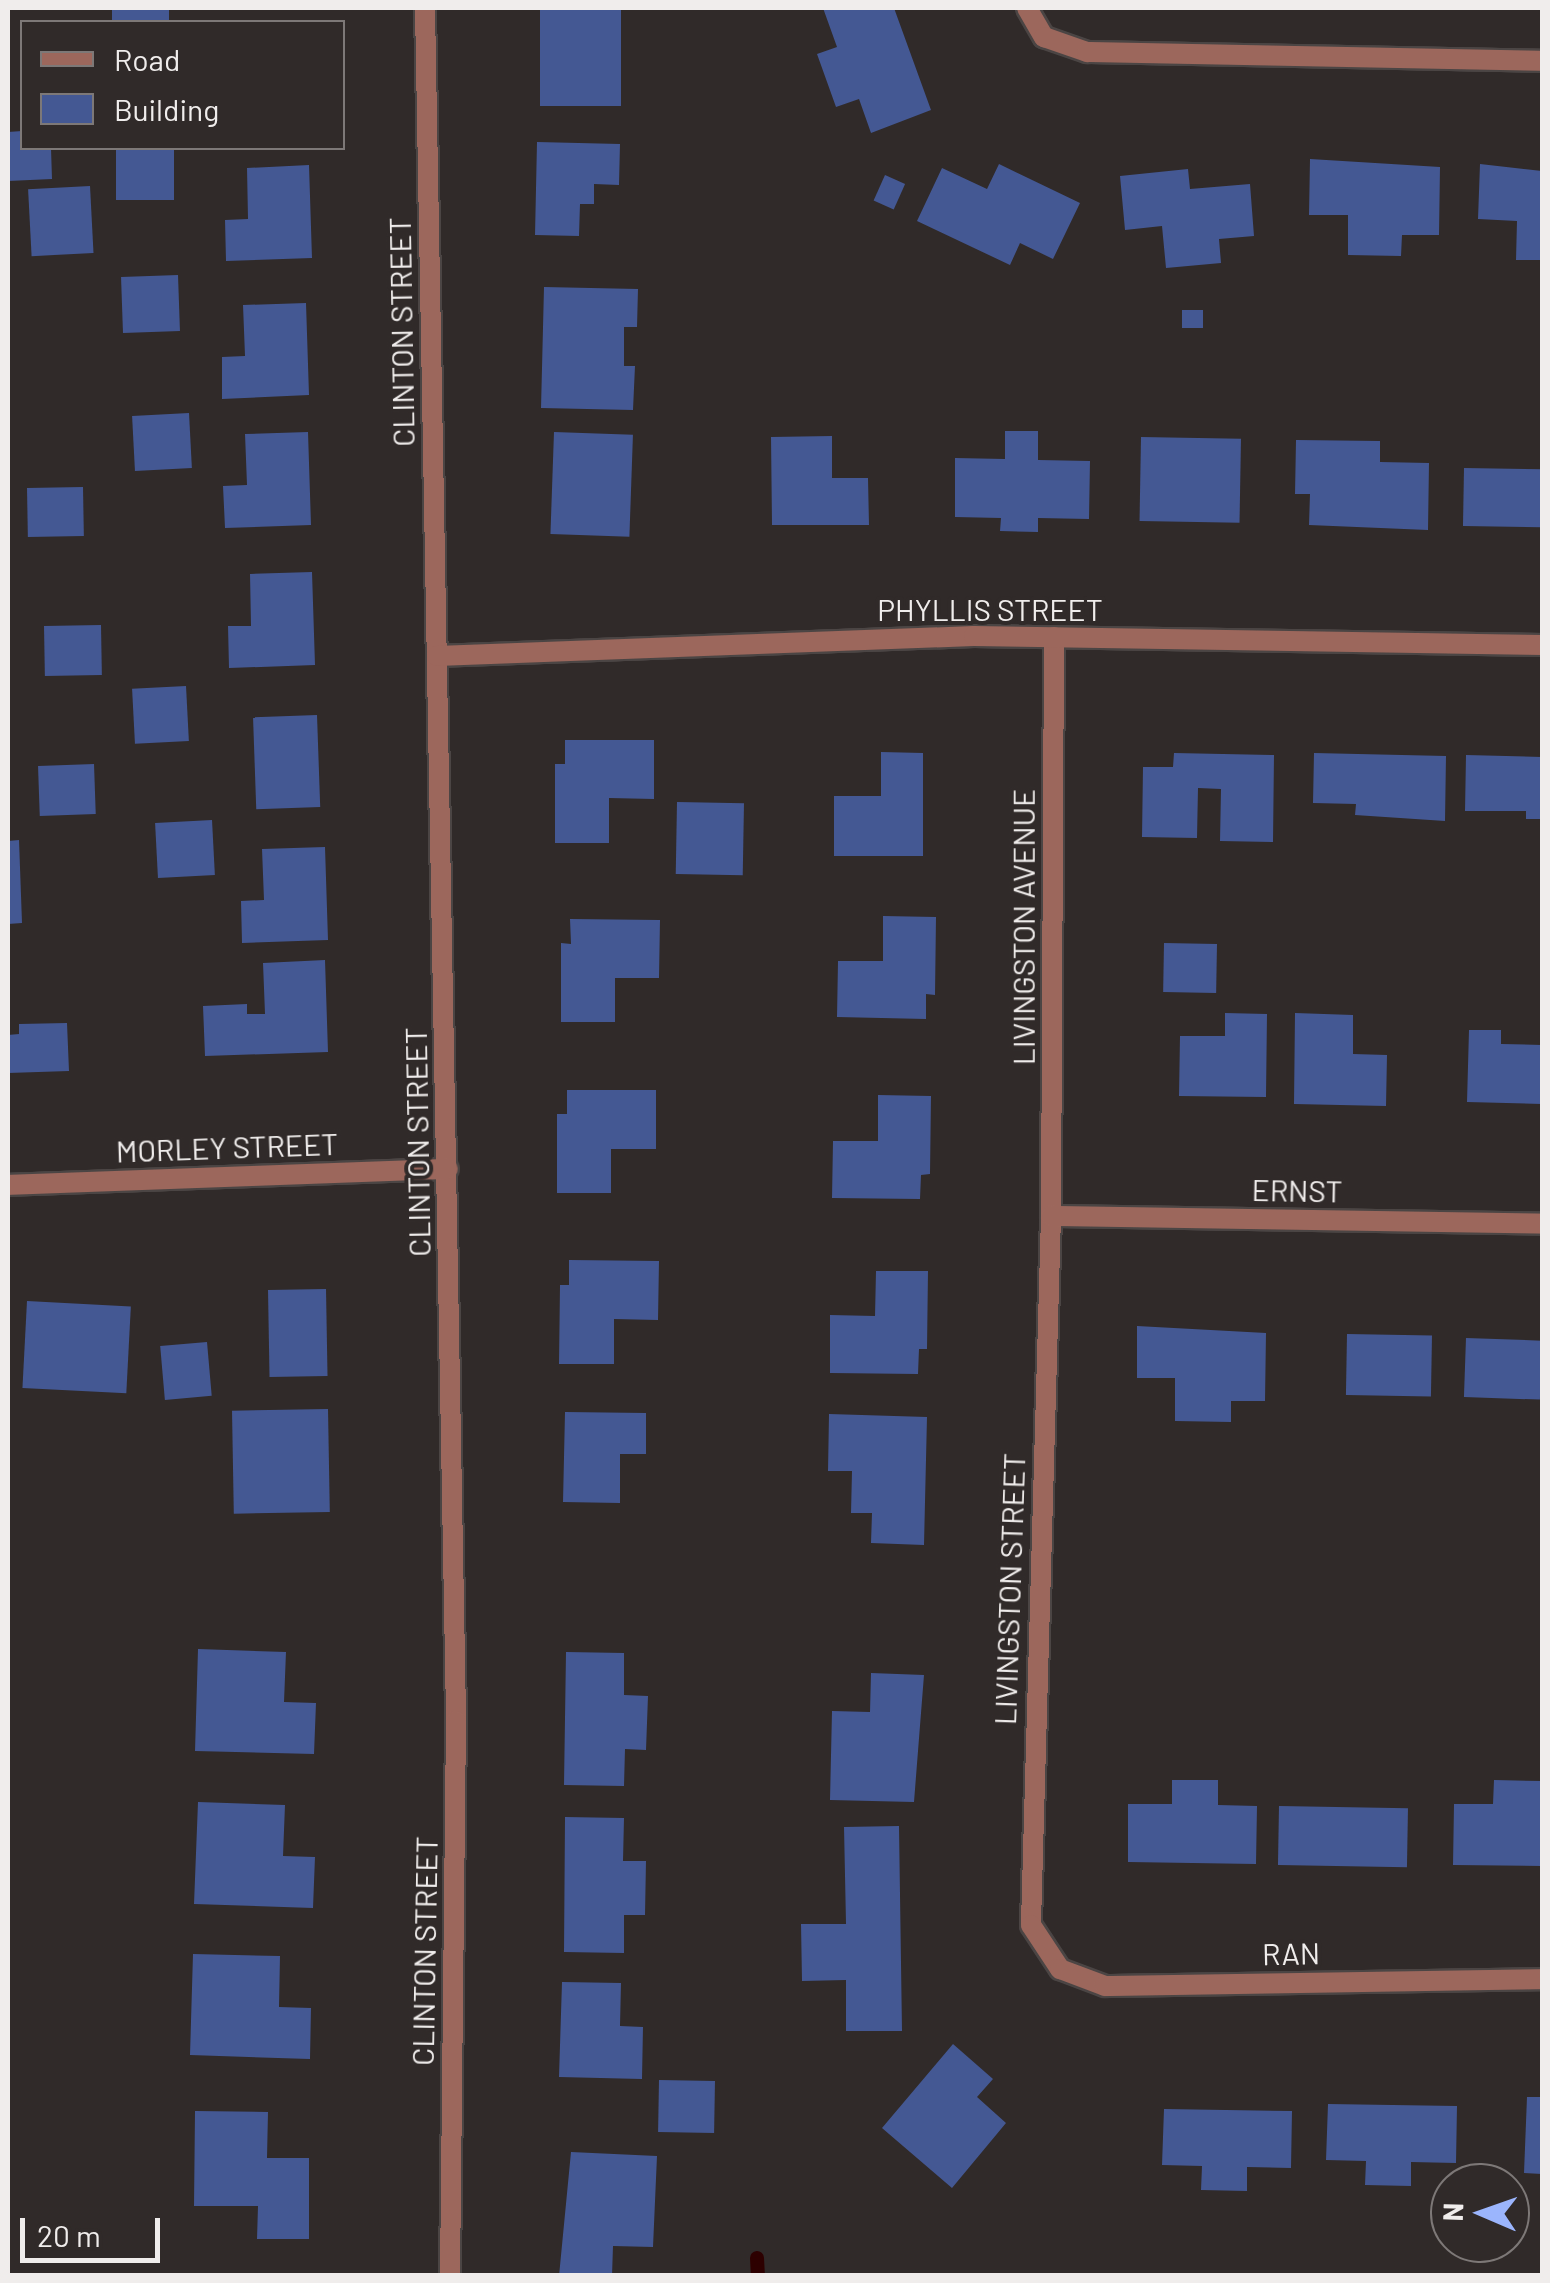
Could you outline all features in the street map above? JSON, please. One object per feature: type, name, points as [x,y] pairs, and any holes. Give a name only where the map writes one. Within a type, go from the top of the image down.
[{"type":"street","name":"CLINTON STREET","points":[[425,8],[456,1721],[450,2276]]},
{"type":"street","points":[[1027,8],[1044,37],[1087,52],[1542,61]]},
{"type":"street","name":"PHYLLIS STREET","points":[[437,656],[1054,637],[1542,645]]},
{"type":"street","name":"LIVINGSTON AVENUE","points":[[1051,1216],[1054,637]]},
{"type":"street","name":"MORLEY STREET","points":[[8,1185],[448,1168]]},
{"type":"street","name":"ERNST","points":[[1051,1216],[1542,1224]]},
{"type":"street","name":"LIVINGSTON STREET","points":[[1050,1958],[1029,1907],[1051,1216]]},
{"type":"street","name":"RAN","points":[[1050,1958],[1079,1981],[1105,1986],[1542,1980]]},
{"type":"building","points":[[112,8],[169,8],[169,20],[112,20]]},
{"type":"building","points":[[540,8],[621,8],[621,106],[540,106]]},
{"type":"building","points":[[823,8],[894,8],[931,110],[871,133],[859,99],[836,107],[817,54],[837,47]]},
{"type":"building","points":[[20,131],[20,150],[51,150],[52,179],[8,181],[8,132]]},
{"type":"building","points":[[537,142],[620,144],[619,185],[594,184],[594,204],[580,204],[579,236],[535,235]]},
{"type":"building","points":[[116,150],[174,150],[174,200],[116,200]]},
{"type":"building","points":[[1310,159],[1440,167],[1439,235],[1402,235],[1401,256],[1348,255],[1348,215],[1309,215]]},
{"type":"building","points":[[999,164],[1080,203],[1053,259],[1020,243],[1010,265],[917,221],[942,168],[987,189]]},
{"type":"building","points":[[1480,164],[1542,171],[1542,260],[1516,260],[1517,221],[1478,219]]},
{"type":"building","points":[[309,165],[312,258],[226,261],[225,220],[248,219],[247,168]]},
{"type":"building","points":[[1188,169],[1190,189],[1250,184],[1254,236],[1219,239],[1221,263],[1166,268],[1162,226],[1125,230],[1120,176]]},
{"type":"building","points":[[885,175],[905,184],[894,210],[874,201]]},
{"type":"building","points":[[90,186],[94,253],[32,256],[28,189]]},
{"type":"building","points":[[178,275],[180,331],[123,333],[121,277]]},
{"type":"building","points":[[544,287],[638,289],[637,327],[624,327],[624,366],[635,366],[633,410],[541,408]]},
{"type":"building","points":[[306,303],[309,395],[222,399],[222,357],[245,356],[243,305]]},
{"type":"building","points":[[1182,310],[1203,310],[1203,328],[1182,328]]},
{"type":"building","points":[[189,413],[192,468],[135,471],[132,416]]},
{"type":"building","points":[[1005,431],[1038,431],[1038,460],[1090,461],[1089,519],[1038,518],[1038,532],[1000,531],[1001,518],[955,517],[955,458],[1005,459]]},
{"type":"building","points":[[308,432],[311,525],[225,528],[223,486],[247,485],[245,434]]},
{"type":"building","points":[[554,432],[633,435],[629,537],[550,534]]},
{"type":"building","points":[[832,436],[832,478],[868,478],[869,525],[772,525],[771,437]]},
{"type":"building","points":[[1141,437],[1241,439],[1240,523],[1140,521]]},
{"type":"building","points":[[1296,440],[1380,441],[1380,462],[1429,463],[1428,530],[1309,525],[1310,494],[1295,494]]},
{"type":"building","points":[[1464,468],[1542,469],[1541,527],[1463,526]]},
{"type":"building","points":[[83,487],[84,536],[28,537],[27,488]]},
{"type":"building","points":[[312,572],[315,665],[229,668],[228,626],[251,626],[250,574]]},
{"type":"building","points":[[101,625],[102,675],[45,676],[44,626]]},
{"type":"building","points":[[186,686],[189,741],[135,744],[132,689]]},
{"type":"building","points":[[317,715],[320,807],[256,809],[253,717]]},
{"type":"building","points":[[565,740],[654,740],[654,799],[609,798],[609,843],[555,843],[555,764],[565,764]]},
{"type":"building","points":[[881,752],[923,753],[923,856],[834,856],[834,796],[881,796]]},
{"type":"building","points":[[1174,753],[1274,755],[1273,842],[1220,841],[1221,789],[1198,788],[1197,838],[1142,837],[1143,767],[1173,767]]},
{"type":"building","points":[[1314,753],[1446,756],[1445,821],[1355,815],[1356,804],[1313,803]]},
{"type":"building","points":[[1466,755],[1542,757],[1542,819],[1526,819],[1526,811],[1465,811]]},
{"type":"building","points":[[94,764],[96,814],[40,816],[38,766]]},
{"type":"building","points":[[677,802],[744,803],[743,875],[676,874]]},
{"type":"building","points":[[212,820],[215,875],[158,878],[155,823]]},
{"type":"building","points":[[19,840],[22,923],[8,924],[8,841]]},
{"type":"building","points":[[325,847],[328,940],[242,943],[241,901],[264,900],[262,849]]},
{"type":"building","points":[[883,916],[936,917],[935,995],[926,994],[926,1019],[837,1017],[838,961],[883,961]]},
{"type":"building","points":[[570,919],[660,920],[659,978],[615,978],[615,1022],[561,1022],[561,943],[571,944]]},
{"type":"building","points":[[1164,943],[1217,944],[1216,993],[1163,992]]},
{"type":"building","points":[[325,960],[328,1052],[205,1056],[203,1006],[247,1004],[247,1014],[265,1014],[263,963]]},
{"type":"building","points":[[1225,1013],[1267,1014],[1266,1097],[1179,1096],[1180,1036],[1225,1036]]},
{"type":"building","points":[[1295,1013],[1353,1015],[1353,1054],[1387,1055],[1386,1106],[1294,1104]]},
{"type":"building","points":[[67,1023],[69,1071],[8,1073],[8,1035],[19,1034],[19,1024]]},
{"type":"building","points":[[1469,1030],[1501,1030],[1501,1044],[1542,1045],[1542,1104],[1467,1102]]},
{"type":"building","points":[[567,1090],[656,1090],[656,1149],[611,1149],[611,1193],[557,1193],[557,1114],[567,1114]]},
{"type":"building","points":[[878,1095],[931,1096],[930,1174],[921,1175],[920,1199],[832,1198],[833,1141],[878,1141]]},
{"type":"building","points":[[569,1260],[659,1261],[658,1320],[614,1319],[614,1364],[559,1364],[560,1285],[569,1285]]},
{"type":"building","points":[[876,1271],[928,1271],[927,1349],[919,1349],[918,1374],[830,1373],[830,1315],[875,1316]]},
{"type":"building","points":[[326,1289],[328,1376],[270,1377],[268,1290]]},
{"type":"building","points":[[27,1301],[131,1306],[126,1393],[22,1388]]},
{"type":"building","points":[[1137,1326],[1266,1333],[1265,1401],[1231,1401],[1231,1422],[1175,1421],[1175,1378],[1137,1378]]},
{"type":"building","points":[[1347,1334],[1432,1335],[1431,1396],[1346,1395]]},
{"type":"building","points":[[1466,1338],[1542,1341],[1540,1400],[1464,1397]]},
{"type":"building","points":[[207,1342],[212,1396],[165,1400],[160,1346]]},
{"type":"building","points":[[328,1409],[330,1512],[234,1514],[232,1411]]},
{"type":"building","points":[[565,1412],[646,1413],[646,1454],[620,1454],[620,1503],[563,1502]]},
{"type":"building","points":[[829,1414],[927,1417],[924,1545],[871,1543],[872,1513],[851,1513],[852,1471],[828,1471]]},
{"type":"building","points":[[198,1649],[286,1652],[284,1702],[316,1703],[314,1754],[195,1751]]},
{"type":"building","points":[[566,1652],[624,1653],[624,1695],[648,1696],[646,1750],[625,1749],[624,1786],[564,1785]]},
{"type":"building","points":[[871,1673],[924,1675],[914,1802],[830,1800],[832,1711],[870,1712]]},
{"type":"building","points":[[1172,1780],[1218,1780],[1218,1805],[1257,1806],[1256,1864],[1128,1862],[1128,1804],[1172,1804]]},
{"type":"building","points":[[1494,1780],[1542,1781],[1542,1866],[1453,1865],[1454,1804],[1493,1804]]},
{"type":"building","points":[[198,1802],[285,1805],[283,1856],[315,1857],[313,1908],[194,1904]]},
{"type":"building","points":[[1279,1806],[1408,1808],[1407,1867],[1278,1865]]},
{"type":"building","points":[[565,1817],[624,1818],[623,1861],[646,1861],[645,1915],[624,1915],[624,1953],[564,1952]]},
{"type":"building","points":[[899,1826],[902,2031],[846,2031],[846,1980],[802,1981],[801,1924],[846,1924],[844,1827]]},
{"type":"building","points":[[193,1954],[280,1956],[279,2007],[311,2008],[310,2059],[190,2055]]},
{"type":"building","points":[[562,1982],[621,1983],[620,2026],[643,2027],[642,2079],[559,2077]]},
{"type":"building","points":[[953,2044],[993,2079],[977,2097],[1006,2123],[952,2188],[882,2128]]},
{"type":"building","points":[[659,2080],[715,2081],[714,2133],[658,2132]]},
{"type":"building","points":[[1527,2097],[1542,2097],[1542,2174],[1530,2173],[1530,2163],[1524,2163]]},
{"type":"building","points":[[1328,2104],[1457,2106],[1456,2163],[1411,2162],[1411,2186],[1365,2185],[1366,2161],[1326,2160]]},
{"type":"building","points":[[1164,2109],[1292,2111],[1291,2168],[1247,2167],[1247,2191],[1201,2190],[1202,2166],[1162,2165]]},
{"type":"building","points":[[195,2111],[268,2112],[267,2158],[309,2158],[309,2239],[257,2239],[258,2206],[194,2206]]},
{"type":"building","points":[[571,2152],[657,2156],[653,2247],[613,2246],[612,2276],[559,2276]]},
{"type":"waterway","points":[[757,2258],[758,2276]]}]
